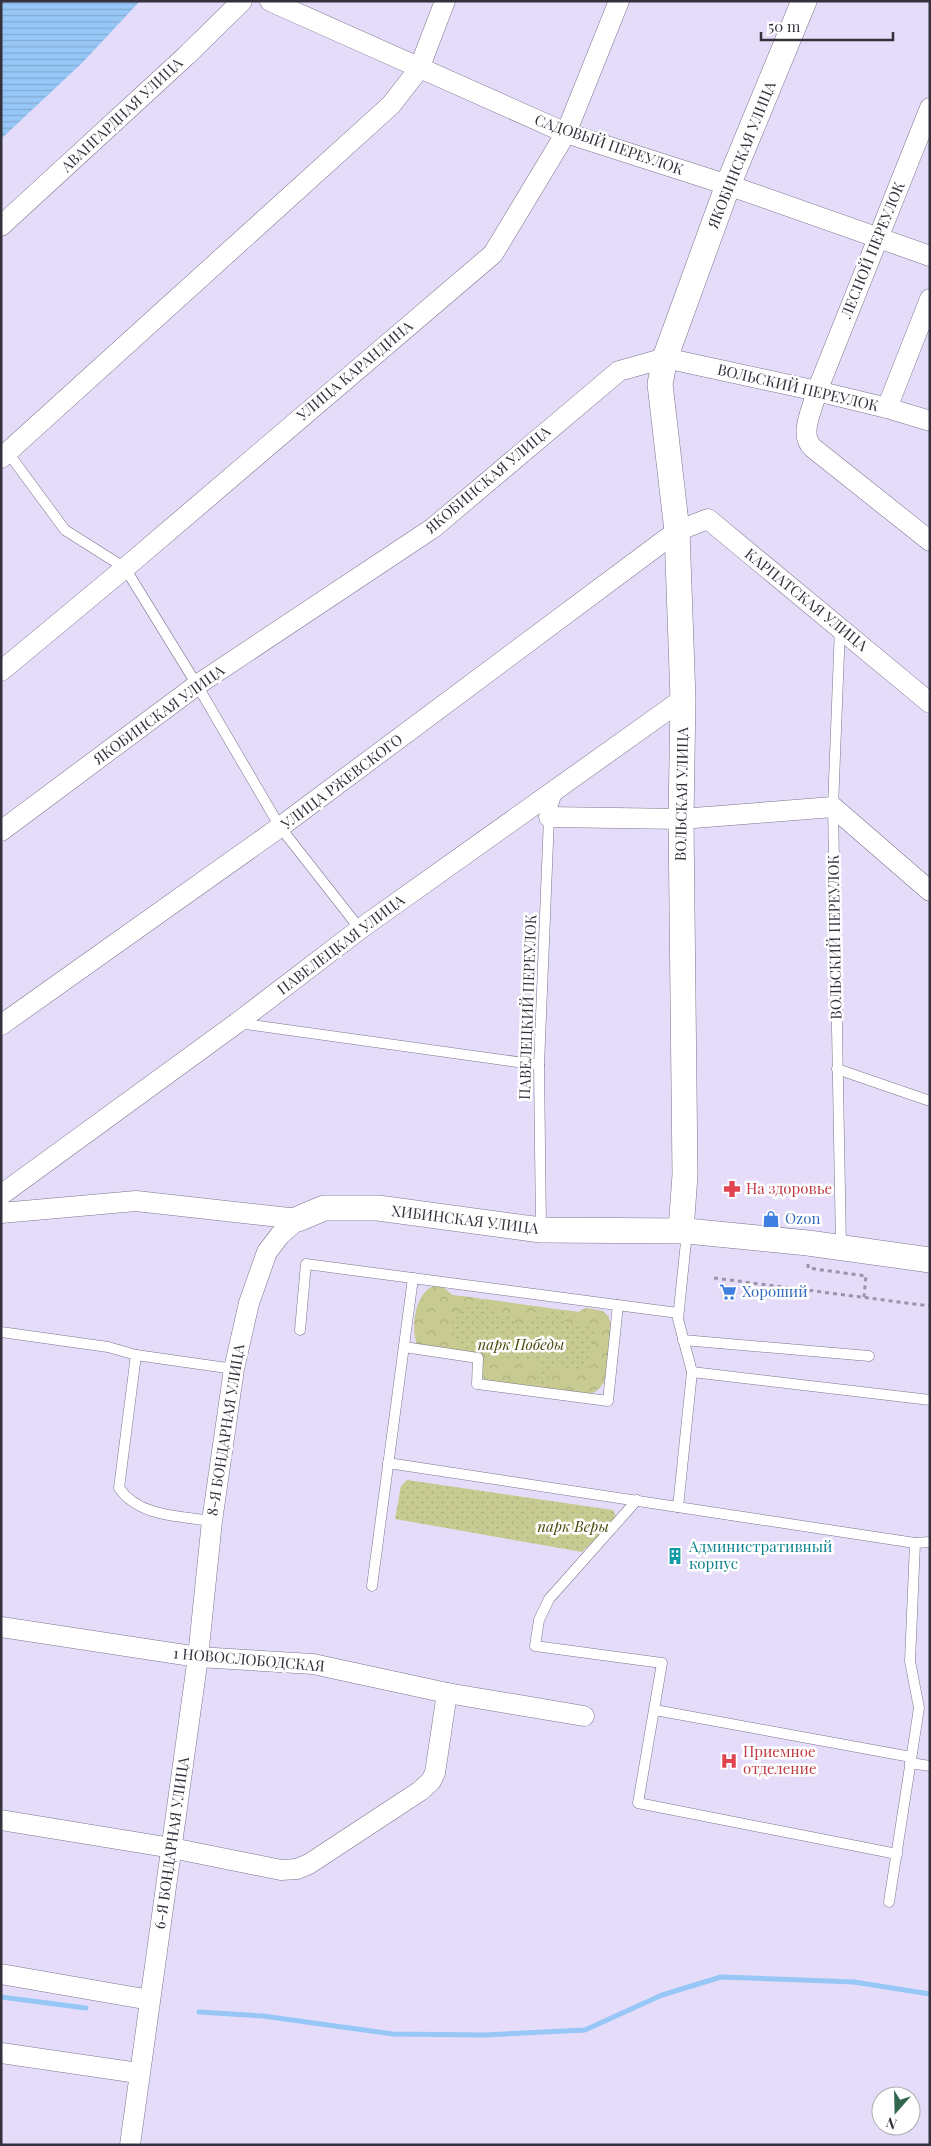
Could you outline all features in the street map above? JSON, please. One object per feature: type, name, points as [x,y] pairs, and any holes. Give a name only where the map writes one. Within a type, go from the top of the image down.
[{"type":"street","name":"АВАНГАРДНАЯ УЛИЦА","points":[[1,226],[187,55],[242,1]]},
{"type":"street","name":"САДОВЫЙ ПЕРЕУЛОК","points":[[270,1],[419,69],[566,132],[728,185],[930,256]]},
{"type":"street","points":[[3,452],[390,105],[419,69],[445,1]]},
{"type":"street","name":"УЛИЦА КАРАНДИНА","points":[[1,671],[125,568],[493,254],[566,132],[619,1]]},
{"type":"street","name":"ЯКОБИНСКАЯ УЛИЦА","points":[[1,831],[197,685],[433,528],[619,371],[665,358],[728,185],[804,1]]},
{"type":"street","name":"ЛЕСНОЙ ПЕРЕУЛОК","points":[[930,108],[817,391],[806,430],[806,440],[809,444],[930,541]]},
{"type":"street","points":[[887,408],[930,300]]},
{"type":"street","name":"ВОЛЬСКИЙ ПЕРЕУЛОК","points":[[665,358],[817,391],[887,408],[930,421]]},
{"type":"street","name":"ВОЛЬСКАЯ УЛИЦА","points":[[665,358],[660,384],[676,532],[684,698],[681,819],[684,1231]]},
{"type":"street","name":"КАРПАТСКАЯ УЛИЦА","points":[[676,532],[708,519],[930,703]]},
{"type":"street","name":"УЛИЦА РЖЕВСКОГО","points":[[1,1024],[280,827],[676,532]]},
{"type":"street","name":"ПАВЕЛЕЦКАЯ УЛИЦА","points":[[1,1195],[360,929],[684,698]]},
{"type":"street","points":[[550,818],[681,819],[833,807],[930,891]]},
{"type":"street","name":"ХИБИНСКАЯ УЛИЦА","points":[[1,1213],[136,1201],[298,1219],[324,1208],[378,1208],[541,1230],[684,1231],[808,1243],[930,1260]]},
{"type":"street","name":"8-Я БОНДАРНАЯ УЛИЦА","points":[[198,1657],[212,1521],[234,1368],[249,1303],[267,1252],[280,1235],[298,1219]]},
{"type":"street","name":"1 НОВОСЛОБОДСКАЯ","points":[[1,1627],[198,1657],[313,1664],[447,1693],[584,1716]]},
{"type":"street","name":"6-Я БОНДАРНАЯ УЛИЦА","points":[[130,2145],[138,2073],[172,1848],[198,1657]]},
{"type":"street","points":[[1,1820],[172,1848],[282,1870],[296,1869],[309,1864],[420,1791],[431,1781],[437,1764],[447,1693]]},
{"type":"street","points":[[1,1974],[150,2000]]},
{"type":"street","points":[[2,2054],[138,2073]]},
{"type":"lane","points":[[3,452],[66,530],[125,568],[197,685],[280,827],[360,929]]},
{"type":"lane","name":"ВОЛЬСКИЙ ПЕРЕУЛОК","points":[[840,627],[833,807],[841,1248]]},
{"type":"lane","name":"ПАВЕЛЕЦКИЙ ПЕРЕУЛОК","points":[[541,1230],[539,1065],[550,818],[560,787]]},
{"type":"lane","points":[[237,1022],[539,1065]]},
{"type":"lane","points":[[837,1069],[930,1101]]},
{"type":"lane","points":[[678,1507],[692,1372],[678,1319],[684,1231]]},
{"type":"lane","points":[[300,1330],[306,1264],[678,1313]]},
{"type":"lane","points":[[372,1586],[413,1278]]},
{"type":"lane","points":[[404,1347],[478,1358],[477,1384],[608,1402],[618,1305]]},
{"type":"lane","points":[[1,1332],[108,1347],[136,1355],[234,1368]]},
{"type":"lane","points":[[683,1340],[869,1356]]},
{"type":"lane","points":[[136,1355],[118,1488],[122,1494],[145,1509],[212,1521]]},
{"type":"lane","points":[[692,1372],[930,1400]]},
{"type":"lane","points":[[388,1463],[915,1543],[930,1542]]},
{"type":"lane","points":[[637,1500],[548,1600],[539,1620],[535,1646],[662,1663],[638,1803],[896,1854]]},
{"type":"lane","points":[[889,1902],[919,1708],[910,1661],[915,1543]]},
{"type":"lane","points":[[655,1710],[911,1760],[930,1766]]},
{"type":"path","points":[[808,1268],[866,1276],[864,1297]]},
{"type":"path","points":[[714,1278],[930,1306]]},
{"type":"green space","name":"парк Победы","points":[[435,1286],[444,1288],[452,1295],[578,1312],[586,1308],[603,1311],[609,1317],[604,1382],[599,1389],[550,1390],[485,1379],[481,1355],[418,1346],[414,1331],[416,1312],[423,1295],[428,1289]]},
{"type":"green space","points":[[435,1286],[444,1288],[452,1295],[478,1298],[476,1305],[465,1308],[452,1322],[454,1336],[463,1347],[462,1353],[418,1346],[414,1331],[416,1312],[423,1295],[428,1289]]},
{"type":"green space","points":[[484,1299],[548,1308],[548,1311],[529,1321],[514,1323],[512,1317],[502,1315],[500,1318],[492,1309],[483,1304]]},
{"type":"green space","points":[[586,1308],[598,1310],[607,1316],[611,1323],[609,1364],[606,1375],[597,1391],[589,1394],[550,1390],[553,1366],[578,1369],[589,1367],[596,1328],[588,1322],[578,1326],[566,1321],[564,1317],[565,1310],[578,1312]]},
{"type":"green space","points":[[494,1345],[499,1357],[539,1363],[536,1389],[507,1386],[485,1380],[481,1374],[481,1355],[489,1351]]},
{"type":"green space","name":"парк Веры","points":[[407,1480],[613,1510],[617,1518],[582,1552],[395,1519],[401,1486]]},
{"type":"water","points":[[1,1],[140,1],[82,63],[1,139]]},
{"type":"waterway","points":[[199,2012],[263,2016],[393,2034],[485,2035],[585,2030],[662,1995],[721,1977],[854,1982],[930,1994]]},
{"type":"waterway","points":[[1,1997],[86,2008]]},
{"type":"place","name":"На здоровье","points":[[732,1189]]},
{"type":"place","name":"Ozon","points":[[771,1219]]},
{"type":"place","name":"Хороший","points":[[728,1292]]},
{"type":"place","name":"Административный корпус","points":[[675,1556]]},
{"type":"place","name":"Приемное отделение","points":[[729,1761]]}]
